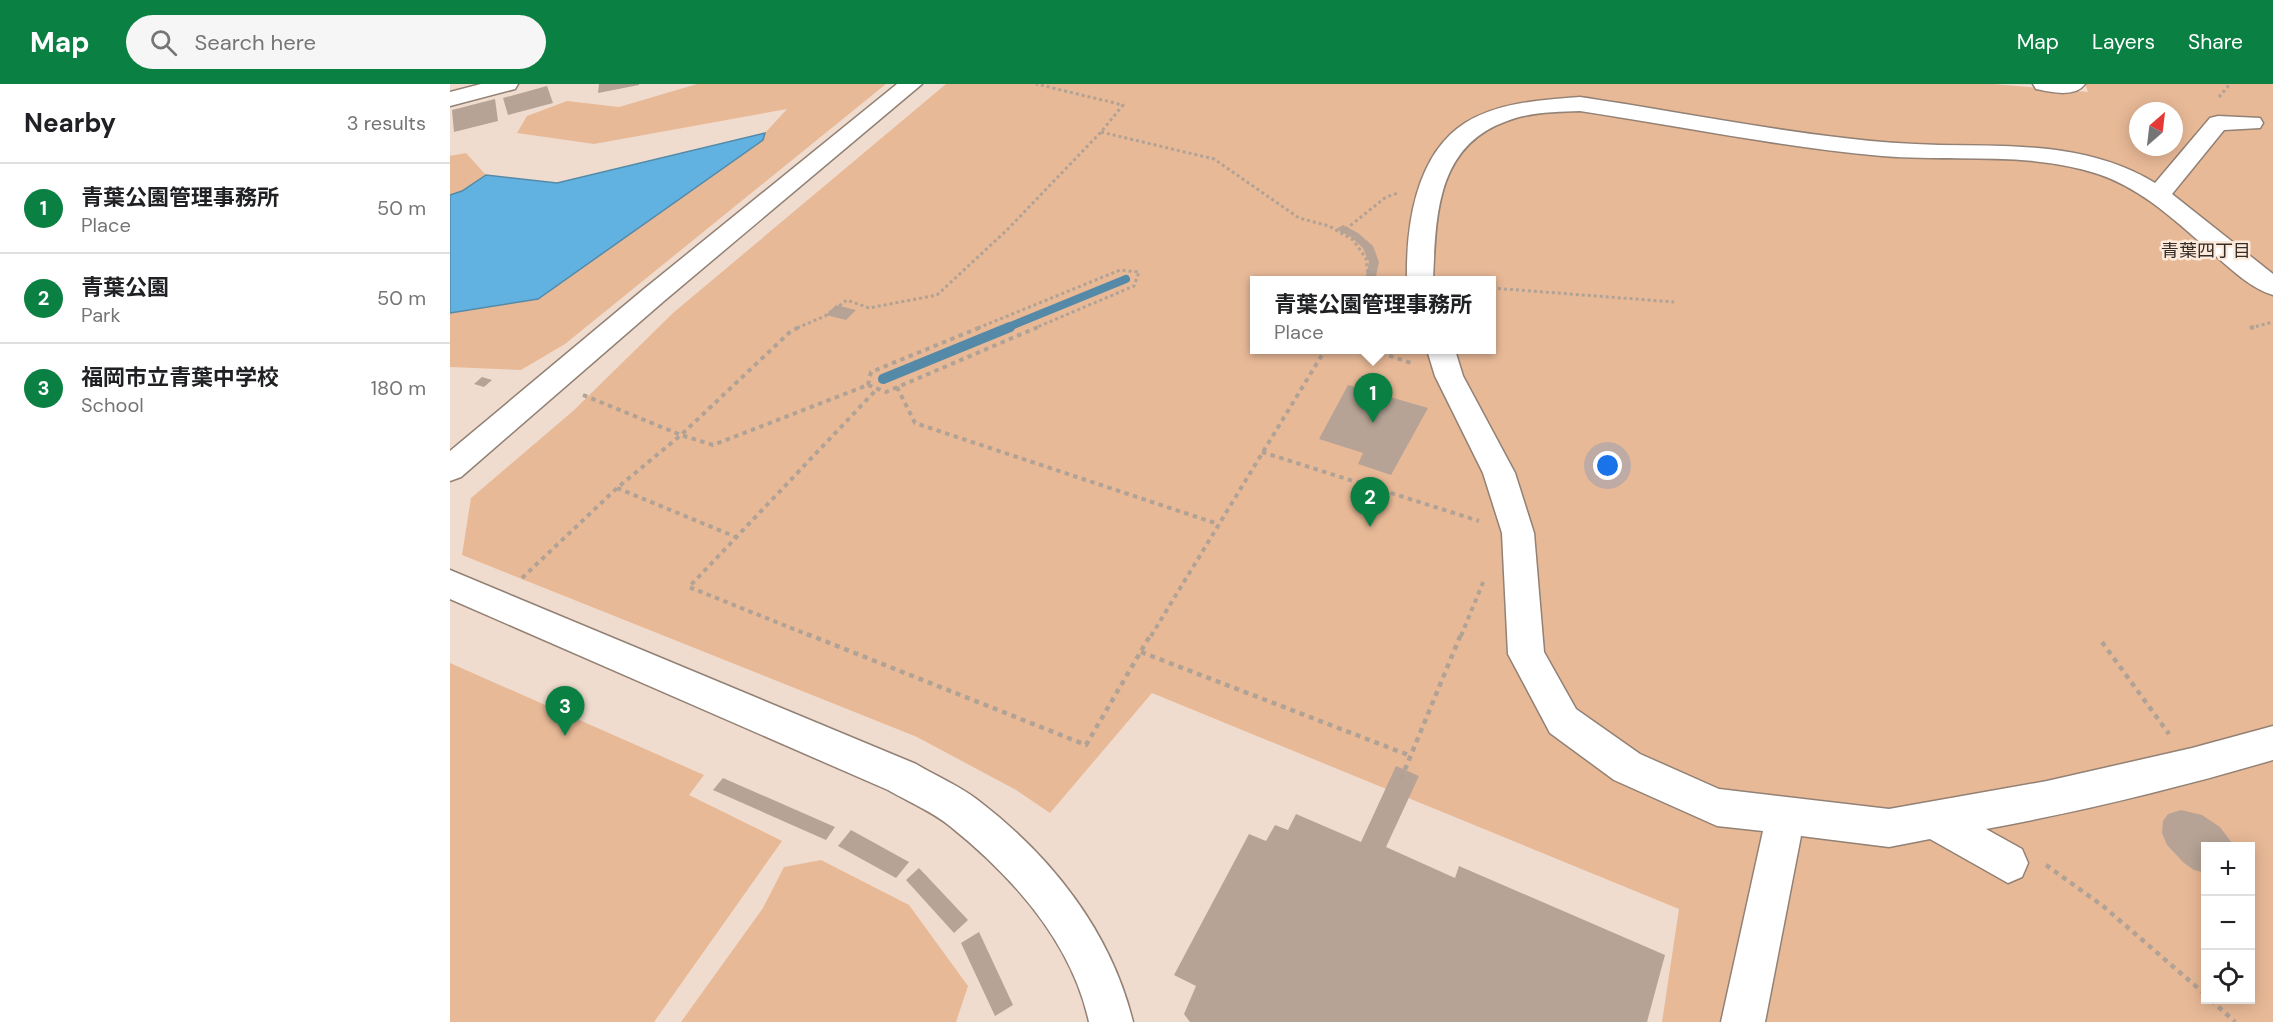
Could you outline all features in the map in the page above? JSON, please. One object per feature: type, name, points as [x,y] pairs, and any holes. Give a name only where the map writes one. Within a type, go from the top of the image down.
[{"type":"street","points":[[450,99],[507,84]]},
{"type":"street","points":[[450,469],[654,295],[911,84]]},
{"type":"street","points":[[2044,84],[2071,86],[2074,84]]},
{"type":"street","points":[[1420,276],[1421,230],[1428,195],[1443,156],[1455,140],[1474,126],[1528,108],[1550,104],[1580,104],[1771,135],[1883,150],[2046,154],[2077,159],[2113,171],[2158,195],[2187,216],[2225,252],[2273,286]]},
{"type":"street","points":[[2158,195],[2217,123],[2252,123]]},
{"type":"street","points":[[1443,354],[1449,376],[1499,473],[1518,533],[1526,654],[1563,721],[1627,767],[1717,807],[1889,828],[2047,799],[2192,766],[2273,743]]},
{"type":"street","points":[[450,584],[902,777],[964,813],[1027,870],[1068,921],[1105,996],[1111,1022]]},
{"type":"street","points":[[1743,1022],[1786,815]]},
{"type":"street","points":[[1933,820],[2024,862]]},
{"type":"path","points":[[515,585],[617,488],[681,435],[791,331],[825,316],[847,300],[869,308],[937,295],[1007,230],[1101,132],[1123,105],[1036,84]]},
{"type":"path","points":[[1101,132],[1214,159],[1299,218],[1329,226],[1353,240],[1366,258],[1368,276]]},
{"type":"path","points":[[1341,233],[1386,197],[1397,193],[1428,195]]},
{"type":"path","points":[[579,393],[681,435],[712,445],[868,385],[886,392],[1134,286],[1139,272],[1120,270],[871,372],[868,385]]},
{"type":"path","points":[[1496,288],[1674,302]]},
{"type":"path","points":[[2250,328],[2273,322]]},
{"type":"path","points":[[878,388],[689,587],[1086,745],[1323,354]]},
{"type":"path","points":[[897,387],[915,423],[1218,524]]},
{"type":"path","points":[[1262,452],[1518,533]]},
{"type":"path","points":[[617,488],[736,537]]},
{"type":"path","points":[[1401,779],[1487,572]]},
{"type":"path","points":[[2102,642],[2192,766]]},
{"type":"path","points":[[1141,652],[1410,756]]},
{"type":"path","points":[[2024,862],[2103,906],[2201,992]]},
{"type":"path","points":[[2216,1004],[2235,1022]]},
{"type":"shaded area","points":[[697,84],[886,84],[565,344],[521,370],[450,367],[450,313],[538,299],[763,140],[765,133],[787,109],[594,144],[517,133],[527,116],[567,101],[619,107]]},
{"type":"shaded area","points":[[946,84],[1994,84],[2088,92],[2085,84],[2273,84],[2273,1022],[1662,1022],[1679,909],[1152,693],[1050,813],[1016,790],[917,737],[462,555],[471,498],[573,411],[673,313]]},
{"type":"shaded area","points":[[466,153],[486,175],[462,191],[450,195],[450,156]]},
{"type":"shaded area","points":[[450,663],[704,775],[689,795],[782,841],[654,1022],[450,1022]]},
{"type":"shaded area","points":[[821,860],[909,905],[968,986],[956,1022],[681,1022],[763,908],[784,867]]},
{"type":"water","points":[[765,133],[763,140],[538,299],[450,313],[450,195],[462,191],[486,175],[557,183]]},
{"type":"building","points":[[599,84],[639,84],[639,85],[598,93]]},
{"type":"building","points":[[547,86],[553,103],[508,115],[503,98]]},
{"type":"building","points":[[495,99],[498,121],[454,132],[452,110]]},
{"type":"building","points":[[1343,225],[1358,233],[1373,246],[1379,262],[1376,276],[1366,276],[1369,262],[1363,248],[1351,237],[1336,229]]},
{"type":"building","points":[[836,305],[856,310],[846,320],[826,315]]},
{"type":"building","points":[[482,377],[492,380],[484,387],[474,384]]},
{"type":"building","points":[[1348,385],[1428,408],[1391,475],[1358,464],[1363,453],[1319,439]]},
{"type":"building","points":[[1396,766],[1419,776],[1386,847],[1455,878],[1459,866],[1665,955],[1647,1022],[1190,1022],[1184,1014],[1196,986],[1174,975],[1249,834],[1266,841],[1275,825],[1288,830],[1296,814],[1361,842]]},
{"type":"building","points":[[723,778],[835,827],[826,840],[713,790]]},
{"type":"building","points":[[2181,810],[2202,815],[2220,827],[2231,842],[2201,842],[2201,872],[2194,870],[2167,845],[2162,833],[2163,821],[2168,814]]},
{"type":"building","points":[[851,830],[909,862],[896,878],[838,846]]},
{"type":"building","points":[[919,868],[968,920],[954,933],[906,880]]},
{"type":"building","points":[[979,932],[1013,1005],[995,1016],[961,943]]},
{"type":"waterway","points":[[1006,328],[1126,279]]},
{"type":"waterway","points":[[883,379],[1010,327]]},
{"type":"place","name":"青葉公園管理事務所","points":[[1373,423]]},
{"type":"place","name":"青葉公園","points":[[1370,527]]},
{"type":"place","name":"福岡市立青葉中学校","points":[[565,736]]},
{"type":"district","name":"青葉四丁目","points":[[2206,251]]}]
